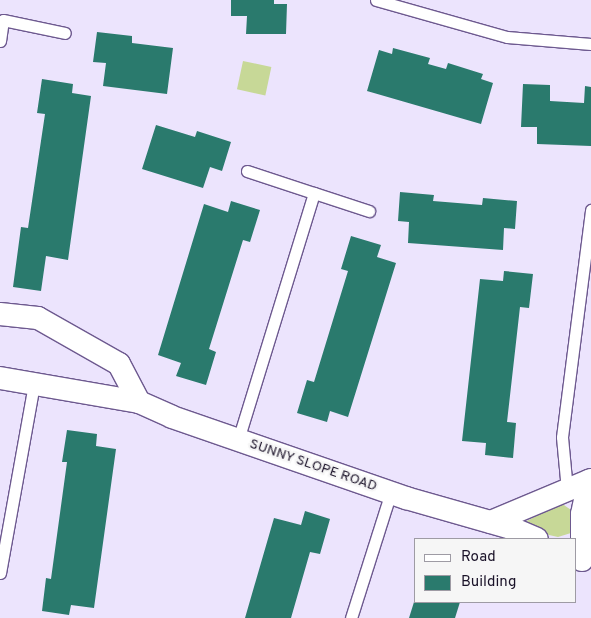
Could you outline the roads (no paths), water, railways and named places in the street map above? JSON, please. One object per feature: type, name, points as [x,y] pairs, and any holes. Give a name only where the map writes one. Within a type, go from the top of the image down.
[{"type":"street","points":[[0,314],[38,318],[119,364],[139,402]]},
{"type":"street","name":"SUNNY SLOPE ROAD","points":[[0,378],[139,402],[172,418],[391,492],[491,522],[534,538]]},
{"type":"street","points":[[491,522],[590,480]]},
{"type":"street","points":[[583,560],[582,514],[590,480]]},
{"type":"lane","points":[[376,0],[507,37],[591,44]]},
{"type":"lane","points":[[0,41],[2,19],[65,33]]},
{"type":"lane","points":[[247,171],[368,211]]},
{"type":"lane","points":[[238,440],[314,193]]},
{"type":"lane","points":[[567,490],[562,437],[591,210]]},
{"type":"lane","points":[[0,573],[34,384]]},
{"type":"lane","points":[[351,618],[391,492]]}]
